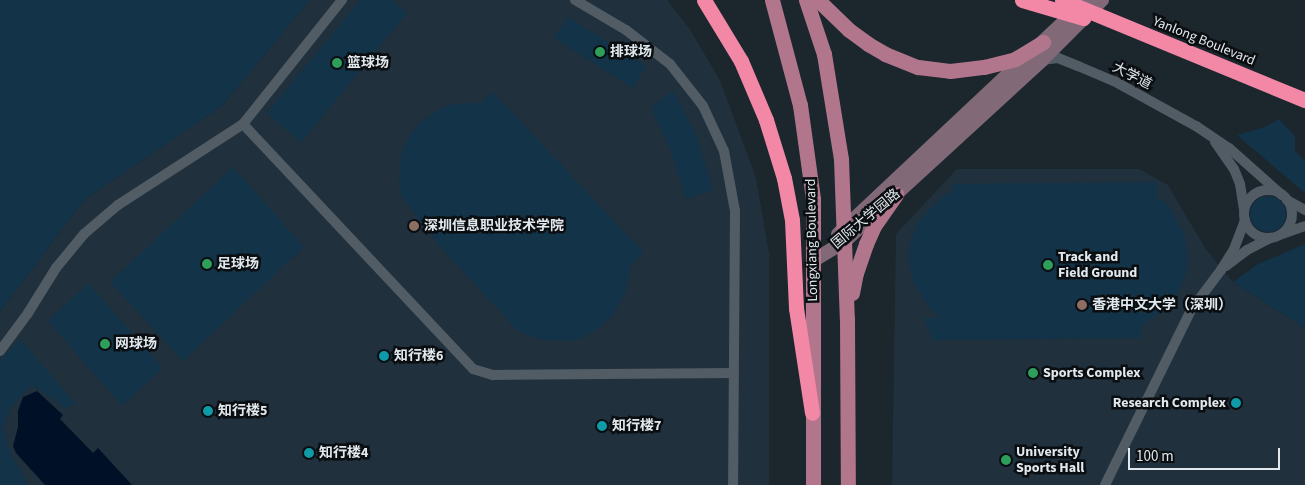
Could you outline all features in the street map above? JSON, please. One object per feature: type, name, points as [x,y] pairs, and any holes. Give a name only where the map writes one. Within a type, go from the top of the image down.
[{"type":"highway","points":[[704,0],[741,60],[766,120],[784,178],[792,220],[796,308],[812,413]]},
{"type":"highway","points":[[1022,0],[1165,42]]},
{"type":"highway","name":"Yanlong Boulevard","points":[[1062,0],[1305,100]]},
{"type":"main road","name":"Longxiang Boulevard","points":[[772,0],[793,73],[805,134],[813,199],[813,485]]},
{"type":"main road","points":[[806,0],[824,54],[842,159],[847,319],[848,485]]},
{"type":"main road","points":[[818,0],[849,30],[868,44],[885,54],[918,67],[950,71],[984,67],[1015,59],[1043,42]]},
{"type":"main road","points":[[847,319],[860,259],[874,226],[896,194]]},
{"type":"street","points":[[0,351],[10,340],[69,251],[99,219],[243,124],[342,0]]},
{"type":"street","points":[[575,0],[626,30],[670,64],[687,83],[714,128],[724,151],[736,212],[733,485]]},
{"type":"street","name":"国际大学园路","points":[[814,260],[844,234],[1087,0]]},
{"type":"street","name":"国际大学园路","points":[[844,234],[896,194],[1042,60],[1102,0]]},
{"type":"street","name":"大学道","points":[[1042,60],[1058,58],[1114,81],[1206,132],[1229,148],[1285,198]]},
{"type":"street","points":[[243,124],[473,369],[493,375],[734,373]]},
{"type":"street","name":"大学道","points":[[1206,132],[1219,146],[1234,169],[1240,184],[1244,216]]},
{"type":"street","name":"大学道","points":[[1244,216],[1249,200],[1260,192],[1268,190],[1305,210]]},
{"type":"street","points":[[1244,216],[1252,232],[1258,236],[1277,236],[1287,229],[1292,214],[1285,198]]},
{"type":"street","points":[[1105,485],[1191,310],[1222,270],[1234,249],[1244,216]]},
{"type":"street","points":[[1222,270],[1247,250],[1305,226]]},
{"type":"shaded area","points":[[0,0],[310,0],[222,106],[84,200],[0,312]]},
{"type":"shaded area","name":"深圳信息职业技术学院","points":[[310,0],[667,0],[689,28],[720,80],[756,178],[769,253],[769,485],[0,485],[0,312],[84,200],[222,106]]},
{"type":"shaded area","name":"篮球场","points":[[360,0],[392,0],[407,13],[301,143],[267,113]]},
{"type":"shaded area","name":"排球场","points":[[568,17],[646,66],[633,88],[554,38]]},
{"type":"shaded area","points":[[673,90],[697,137],[713,190],[686,199],[671,151],[651,108]]},
{"type":"shaded area","points":[[493,92],[644,253],[630,266],[626,291],[613,315],[595,331],[580,339],[569,341],[542,340],[519,332],[442,249],[401,196],[399,183],[401,154],[419,123],[443,107],[455,104],[481,103]]},
{"type":"shaded area","points":[[1279,119],[1295,136],[1295,151],[1305,161],[1305,193],[1237,135],[1265,127]]},
{"type":"shaded area","name":"足球场","points":[[233,167],[304,247],[183,361],[110,282]]},
{"type":"shaded area","name":"香港中文大学（深圳）","points":[[957,169],[1139,169],[1168,185],[1205,248],[1233,282],[1305,328],[1305,485],[892,485],[896,234]]},
{"type":"shaded area","name":"Track and Field Ground","points":[[1157,182],[1157,199],[1162,199],[1169,207],[1185,235],[1188,260],[1187,271],[1176,297],[1167,308],[1142,325],[1140,338],[932,340],[924,318],[940,318],[928,306],[913,282],[908,256],[910,243],[918,222],[943,195],[953,191],[953,184]]},
{"type":"shaded area","points":[[1268,196],[1275,197],[1281,201],[1285,207],[1285,221],[1281,227],[1275,231],[1268,232],[1261,231],[1255,227],[1251,221],[1250,214],[1251,207],[1255,201],[1261,197]]},
{"type":"shaded area","points":[[1305,244],[1305,328],[1233,282],[1258,264]]},
{"type":"shaded area","name":"网球场","points":[[88,283],[163,368],[122,406],[48,321]]},
{"type":"shaded area","points":[[20,339],[76,404],[65,408],[32,385],[11,407],[3,428],[10,452],[28,485],[0,485],[0,360]]},
{"type":"shaded area","points":[[37,391],[63,415],[60,419],[93,453],[98,448],[132,485],[45,485],[16,453],[13,446],[18,427],[18,411],[23,397]]},
{"type":"place","name":"排球场","points":[[600,52]]},
{"type":"place","name":"篮球场","points":[[337,63]]},
{"type":"place","name":"深圳信息职业技术学院","points":[[414,226]]},
{"type":"place","name":"足球场","points":[[207,264]]},
{"type":"place","name":"Track and Field Ground","points":[[1048,265]]},
{"type":"place","name":"香港中文大学（深圳）","points":[[1082,305]]},
{"type":"place","name":"网球场","points":[[105,344]]},
{"type":"place","name":"知行楼6","points":[[384,356]]},
{"type":"place","name":"Sports Complex","points":[[1033,373]]},
{"type":"place","name":"Research Complex","points":[[1236,403]]},
{"type":"place","name":"知行楼5","points":[[208,411]]},
{"type":"place","name":"知行楼7","points":[[602,426]]},
{"type":"place","name":"知行楼4","points":[[309,453]]},
{"type":"place","name":"University Sports Hall","points":[[1006,460]]}]
